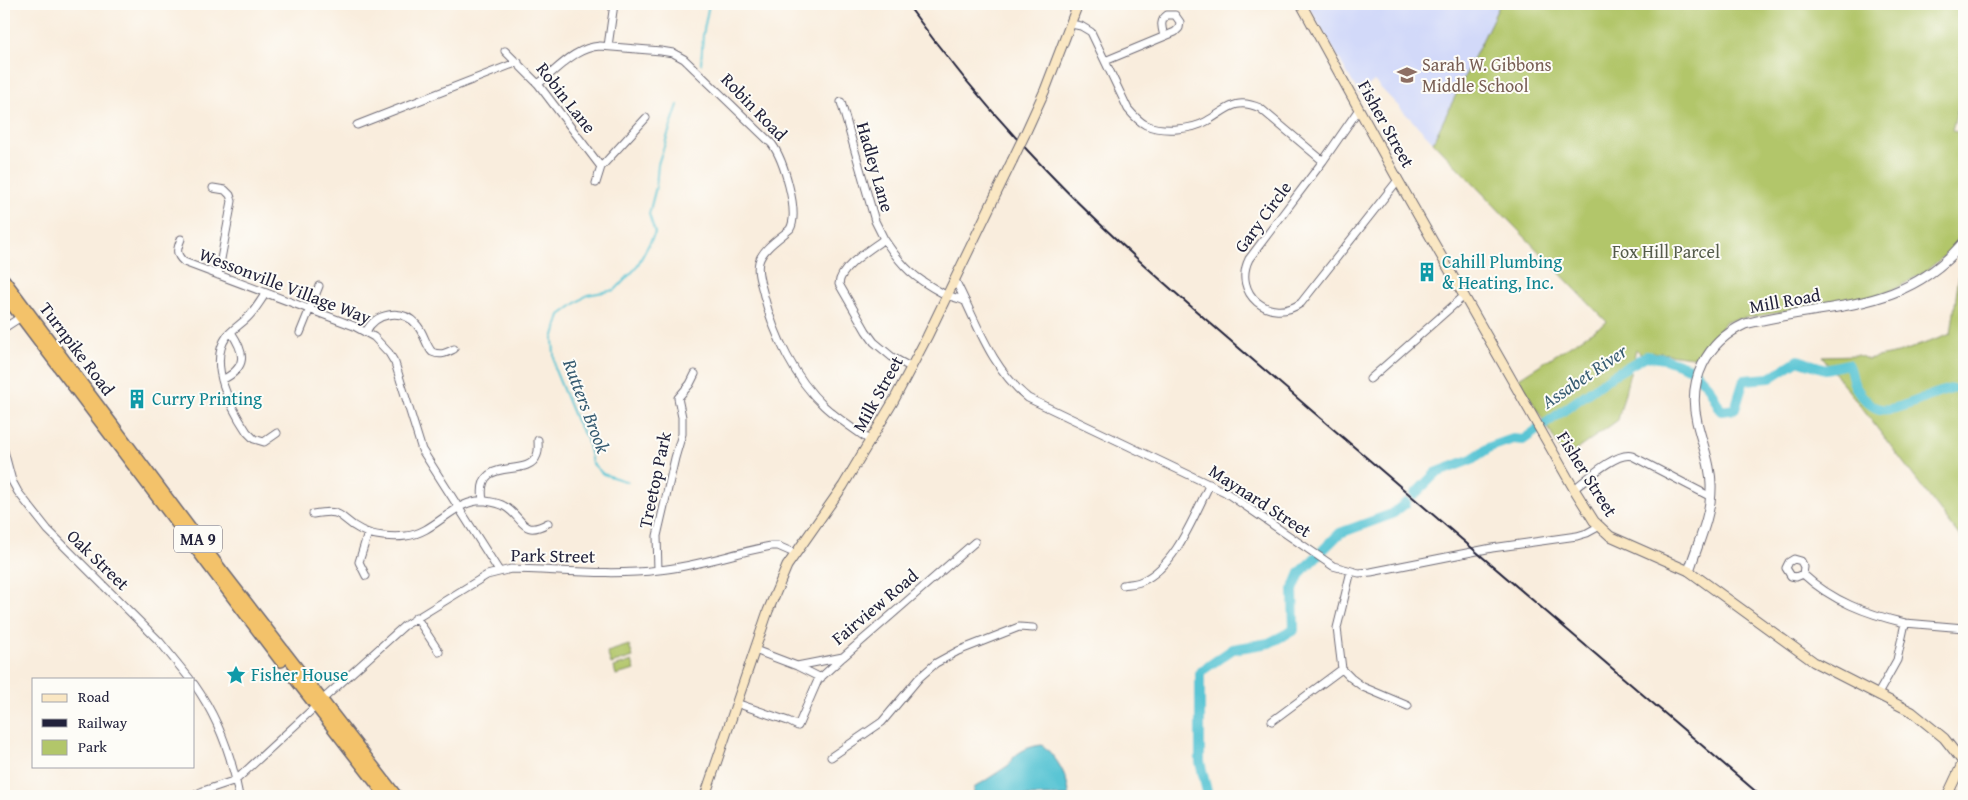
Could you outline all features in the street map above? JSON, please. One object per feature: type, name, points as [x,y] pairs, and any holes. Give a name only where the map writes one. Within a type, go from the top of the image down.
[{"type":"highway","name":"Turnpike Road","points":[[4,280],[221,570],[386,796]]},
{"type":"highway","name":"Turnpike Road","points":[[4,294],[180,529],[396,796]]},
{"type":"main road","name":"Milk Street","points":[[705,796],[779,582],[794,553],[836,496],[871,441],[912,368],[1025,134],[1045,90],[1078,4]]},
{"type":"main road","name":"Fisher Street","points":[[1301,4],[1398,180],[1574,489],[1598,527],[1616,540],[1690,571],[1814,662],[1894,701],[1923,720],[1949,743],[1964,763]]},
{"type":"main road","points":[[1947,796],[1964,763]]},
{"type":"street","points":[[608,46],[614,4]]},
{"type":"street","points":[[1071,24],[1080,26],[1090,32],[1128,109],[1146,125],[1170,128],[1194,126],[1206,122],[1237,103],[1249,103],[1260,108],[1323,161]]},
{"type":"street","points":[[1105,61],[1164,36]]},
{"type":"street","name":"Robin Road","points":[[538,84],[577,52],[588,47],[608,46],[673,53],[684,59],[772,144],[779,154],[794,214],[790,229],[764,252],[758,262],[759,276],[772,324],[782,346],[816,397],[833,414],[871,441]]},
{"type":"street","name":"Robin Lane","points":[[504,51],[518,62],[538,84],[601,167]]},
{"type":"street","points":[[357,125],[518,62]]},
{"type":"street","name":"Hadley Lane","points":[[841,102],[875,221],[884,239],[905,268],[947,296]]},
{"type":"street","name":"Gary Circle","points":[[1359,109],[1247,263],[1245,276],[1247,288],[1253,299],[1266,308],[1275,310],[1295,307],[1303,301],[1398,180]]},
{"type":"street","points":[[596,183],[601,167],[646,118]]},
{"type":"street","points":[[213,188],[228,191],[232,201],[218,276]]},
{"type":"street","name":"Wessonville Village Way","points":[[181,239],[176,250],[180,259],[184,262],[310,308],[366,332],[382,345],[395,363],[422,450],[499,570]]},
{"type":"street","points":[[884,239],[846,269],[840,276],[839,284],[874,342],[892,357],[912,368]]},
{"type":"street","name":"Mill Road","points":[[1690,571],[1711,497],[1710,470],[1696,421],[1694,396],[1696,379],[1702,363],[1717,343],[1737,328],[1761,320],[1845,307],[1889,295],[1929,274],[1964,242]]},
{"type":"street","name":"Maynard Street","points":[[955,280],[995,362],[1010,382],[1028,398],[1210,484],[1237,500],[1333,566],[1359,573],[1383,570],[1487,549],[1577,536],[1598,527]]},
{"type":"street","points":[[300,333],[319,286]]},
{"type":"street","points":[[266,293],[251,314],[231,332],[221,346],[218,364],[222,380],[242,425],[254,439],[264,442],[277,433]]},
{"type":"street","points":[[947,296],[956,297],[966,302]]},
{"type":"street","points":[[1370,379],[1464,296]]},
{"type":"street","points":[[366,332],[374,321],[383,316],[394,314],[404,316],[418,326],[432,352],[438,355],[454,349]]},
{"type":"street","points":[[4,328],[21,317]]},
{"type":"street","points":[[222,380],[237,372],[241,361],[242,349],[231,332]]},
{"type":"street","name":"Treetop Park","points":[[658,570],[658,536],[682,434],[682,417],[678,398],[690,384],[695,374]]},
{"type":"street","points":[[482,501],[482,485],[489,474],[500,469],[525,466],[531,463],[537,456],[538,440]]},
{"type":"street","name":"Oak Street","points":[[4,451],[12,481],[18,492],[52,535],[160,642],[189,678]]},
{"type":"street","points":[[1574,489],[1613,460],[1626,454],[1711,497]]},
{"type":"street","points":[[1123,584],[1143,581],[1163,565],[1184,536],[1210,484]]},
{"type":"street","points":[[313,514],[333,511],[360,530],[368,533],[397,536],[417,534],[460,508],[482,501],[504,506],[527,527],[536,529],[548,523]]},
{"type":"street","points":[[366,576],[359,562],[368,533]]},
{"type":"street","name":"Fairview Road","points":[[797,666],[843,657],[974,542]]},
{"type":"street","name":"Park Street","points":[[236,780],[376,649],[416,618],[476,580],[499,570],[621,572],[658,570],[705,562],[771,546],[778,546],[794,553]]},
{"type":"street","points":[[1351,572],[1337,628],[1342,668],[1347,675],[1363,687],[1408,706]]},
{"type":"street","points":[[1803,574],[1826,592],[1848,605],[1880,617],[1905,623],[1964,628]]},
{"type":"street","points":[[416,618],[439,652]]},
{"type":"street","points":[[1878,694],[1897,660],[1905,623]]},
{"type":"street","points":[[831,757],[882,722],[919,678],[936,663],[958,651],[1019,626],[1033,628]]},
{"type":"street","points":[[755,650],[797,666],[820,678]]},
{"type":"street","points":[[736,703],[798,726],[820,678],[843,657]]},
{"type":"street","points":[[1272,721],[1342,668]]},
{"type":"street","points":[[195,686],[208,706],[221,733],[236,780],[239,796]]},
{"type":"street","points":[[192,796],[236,780]]},
{"type":"shaded area","name":"Sarah W. Gibbons Middle School","points":[[1308,4],[1500,4],[1433,142],[1374,81],[1359,94]]},
{"type":"green space","name":"Fox Hill Parcel","points":[[1500,4],[1964,4],[1964,86],[1952,130],[1964,135],[1964,234],[1953,249],[1927,270],[1901,286],[1869,298],[1726,321],[1700,358],[1653,352],[1643,356],[1636,349],[1618,420],[1565,458],[1519,378],[1607,322],[1433,142]]},
{"type":"green space","points":[[1964,255],[1964,542],[1822,356],[1858,355],[1867,359],[1898,353],[1951,334],[1961,260]]},
{"type":"green space","points":[[629,645],[633,657],[611,664],[607,652]]},
{"type":"green space","points":[[632,661],[635,670],[616,675],[614,667]]},
{"type":"water","points":[[1042,745],[1061,768],[1067,782],[1069,796],[974,796],[974,788],[1009,765],[1018,753],[1028,748]]},
{"type":"waterway","name":"Rutters Brook","points":[[701,64],[703,35],[709,4]]},
{"type":"waterway","name":"Rutters Brook","points":[[628,482],[603,474],[592,463],[587,439],[576,421],[555,370],[553,339],[560,315],[587,295],[615,290],[636,268],[655,233],[649,214],[656,187],[658,164],[678,105]]},
{"type":"waterway","name":"Assabet River","points":[[1415,494],[1436,473],[1472,459],[1490,447],[1513,439],[1523,440],[1610,377],[1646,356],[1665,359],[1692,369],[1709,387],[1721,411],[1735,409],[1744,380],[1770,378],[1798,360],[1825,369],[1848,364],[1855,386],[1859,392],[1870,404],[1880,409],[1896,408],[1952,389]]},
{"type":"waterway","name":"Assabet River","points":[[1208,796],[1200,762],[1200,672],[1233,649],[1269,643],[1294,630],[1293,590],[1300,573],[1340,533],[1392,514],[1406,503]]},
{"type":"railway","points":[[907,4],[956,68],[1009,130],[1109,233],[1209,322],[1761,796]]},
{"type":"place","name":"Sarah W. Gibbons Middle School","points":[[1407,75]]},
{"type":"place","name":"Cahill Plumbing & Heating, Inc.","points":[[1427,272]]},
{"type":"place","name":"Curry Printing","points":[[137,399]]},
{"type":"place","name":"Fisher House","points":[[236,675]]}]
